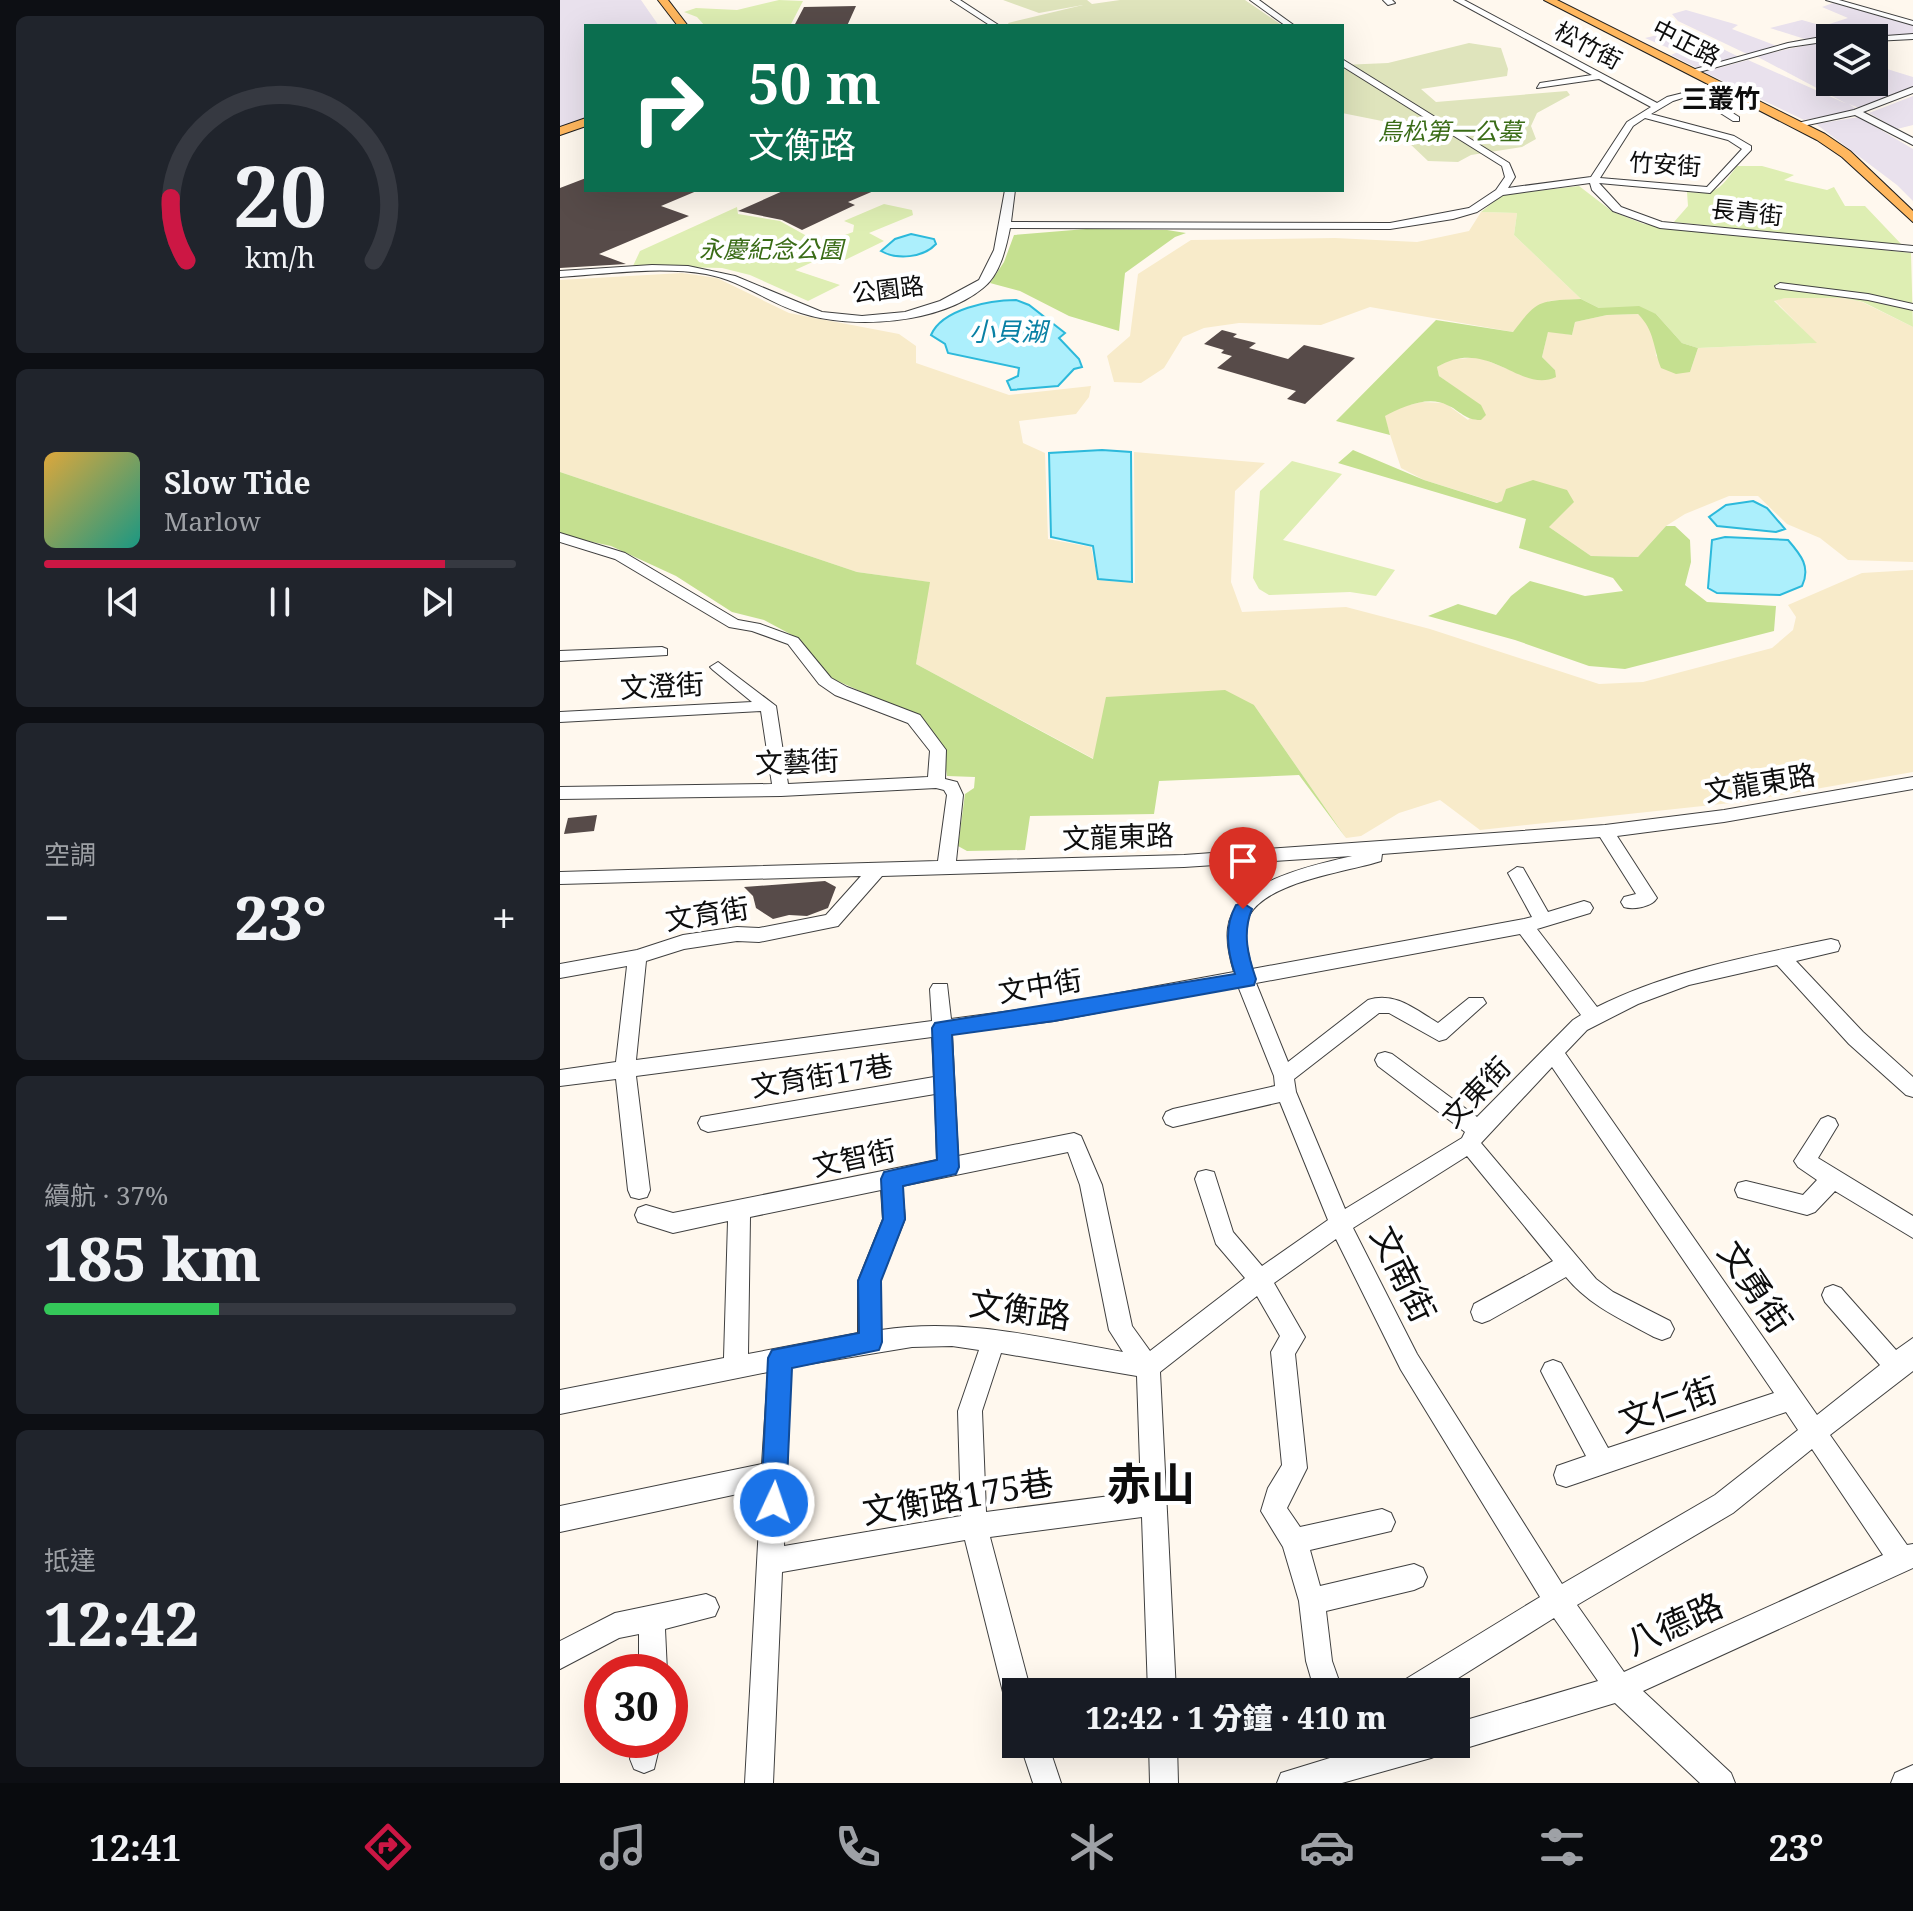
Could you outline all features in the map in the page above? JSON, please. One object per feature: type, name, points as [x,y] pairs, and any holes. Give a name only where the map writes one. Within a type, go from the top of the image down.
[{"type":"main road","points":[[648,0],[666,24]]},
{"type":"main road","points":[[663,0],[681,24]]},
{"type":"main road","name":"中正路","points":[[1556,1],[1798,124],[1846,154],[1913,218]]},
{"type":"main road","points":[[560,133],[584,125]]},
{"type":"street","points":[[955,0],[993,24]]},
{"type":"street","points":[[1254,0],[1288,24]]},
{"type":"street","name":"松竹街","points":[[1458,0],[1656,106]]},
{"type":"street","points":[[1835,0],[1913,23]]},
{"type":"street","points":[[1888,39],[1913,36]]},
{"type":"street","points":[[1692,71],[1816,40]]},
{"type":"street","points":[[1005,225],[1390,226],[1473,210],[1500,192],[1510,177],[1506,165],[1344,63]]},
{"type":"street","points":[[1540,86],[1601,76]]},
{"type":"street","points":[[1500,192],[1594,180],[1630,124],[1656,106],[1720,85]]},
{"type":"street","points":[[1798,124],[1856,112],[1913,90]]},
{"type":"street","points":[[1693,92],[1736,119]]},
{"type":"street","points":[[1856,112],[1913,142]]},
{"type":"street","name":"竹安街","points":[[1594,180],[1710,190],[1748,148],[1731,138],[1643,115]]},
{"type":"street","name":"長青街","points":[[1594,180],[1595,188],[1617,209],[1660,225],[1913,249]]},
{"type":"street","name":"公園路","points":[[560,274],[669,268],[706,271],[738,279],[802,310],[832,317],[873,319],[943,306],[982,284],[997,257],[1010,192]]},
{"type":"street","points":[[1780,286],[1855,295],[1913,307]]},
{"type":"street","points":[[560,537],[620,556],[734,624],[755,627],[793,641],[825,681],[841,691],[914,719],[938,750],[936,782],[951,786],[955,795],[946,869]]},
{"type":"street","points":[[560,656],[662,652]]},
{"type":"street","points":[[718,667],[768,706],[781,790]]},
{"type":"street","name":"文澄街","points":[[560,717],[768,706]]},
{"type":"street","name":"文藝街","points":[[560,793],[781,790],[936,782]]},
{"type":"street","name":"文龍東路","points":[[560,878],[1184,861],[1605,831],[1724,816],[1913,783]]},
{"type":"street","points":[[1605,831],[1648,898],[1630,902]]},
{"type":"street","name":"文南街","points":[[1432,843],[1311,871],[1276,887],[1243,909],[1237,923],[1238,945],[1247,979],[1340,1224],[1409,1362],[1558,1601],[1619,1688],[1721,1783]]},
{"type":"street","name":"文育街","points":[[625,1069],[637,957],[683,942],[737,934],[759,935],[832,921],[876,871]]},
{"type":"street","points":[[1517,873],[1533,923],[1594,1018]]},
{"type":"street","name":"文中街","points":[[560,1078],[1054,1013],[1533,923],[1584,908]]},
{"type":"street","name":"文東街","points":[[1148,1367],[1260,1280],[1474,1137],[1580,1025],[1631,999],[1686,978],[1831,946]]},
{"type":"street","points":[[1780,956],[1856,1038],[1913,1089]]},
{"type":"street","points":[[560,971],[637,957]]},
{"type":"street","points":[[940,989],[948,1167]]},
{"type":"street","points":[[1173,1118],[1285,1084],[1375,1005],[1392,1005],[1439,1033],[1476,1003]]},
{"type":"street","name":"文勇街","points":[[1553,1052],[1814,1432],[1907,1557]]},
{"type":"street","points":[[1385,1060],[1474,1137],[1588,1286],[1605,1299],[1662,1329]]},
{"type":"street","points":[[625,1069],[639,1190]]},
{"type":"street","name":"文育街17巷","points":[[708,1123],[945,1084]]},
{"type":"street","points":[[1828,1125],[1805,1161],[1913,1228]]},
{"type":"street","name":"文智街","points":[[646,1215],[673,1223],[1074,1142],[1091,1185],[1121,1330],[1148,1367]]},
{"type":"street","points":[[870,1342],[869,1281],[894,1219],[891,1179]]},
{"type":"street","points":[[1206,1179],[1224,1237],[1260,1280],[1293,1337],[1283,1352],[1295,1468],[1277,1497],[1274,1511],[1294,1541],[1312,1601],[1319,1661],[1324,1678]]},
{"type":"street","points":[[1746,1190],[1807,1205],[1832,1179]]},
{"type":"street","points":[[736,1367],[739,1211]]},
{"type":"street","points":[[1482,1312],[1569,1264]]},
{"type":"street","points":[[1434,1678],[1724,1504],[1907,1359],[1833,1295]]},
{"type":"street","name":"文衡路","points":[[560,1402],[870,1342],[952,1335],[1148,1367]]},
{"type":"street","points":[[994,1341],[970,1411],[974,1526],[1013,1678]]},
{"type":"street","points":[[759,1783],[780,1358]]},
{"type":"street","points":[[1148,1367],[1162,1678]]},
{"type":"street","points":[[1553,1371],[1603,1463]]},
{"type":"street","name":"文仁街","points":[[1566,1475],[1791,1399]]},
{"type":"street","points":[[560,1519],[775,1474]]},
{"type":"street","name":"文衡路175巷","points":[[770,1561],[974,1526],[1156,1503]]},
{"type":"street","points":[[1294,1541],[1382,1522]]},
{"type":"street","name":"八德路","points":[[1470,1733],[1619,1688],[1907,1557]]},
{"type":"street","points":[[1312,1601],[1414,1577]]},
{"type":"street","points":[[560,1656],[615,1626],[706,1607]]},
{"type":"street","points":[[652,1617],[653,1654]]},
{"type":"street","points":[[1039,1758],[1047,1783]]},
{"type":"street","points":[[1163,1758],[1164,1783]]},
{"type":"street","points":[[1291,1783],[1341,1758]]},
{"type":"street","points":[[1905,1783],[1913,1779]]},
{"type":"shaded area","points":[[560,0],[641,0],[658,24],[584,24],[584,119],[560,128]]},
{"type":"shaded area","points":[[1833,3],[1913,25],[1913,34],[1888,38],[1888,24],[1829,24],[1848,18],[1822,7]]},
{"type":"shaded area","points":[[1686,10],[1738,25],[1732,29],[1777,46],[1749,55],[1678,21],[1672,14]]},
{"type":"shaded area","points":[[1802,20],[1816,24],[1816,38],[1808,40],[1770,28]]},
{"type":"shaded area","points":[[1683,29],[1739,57],[1697,68],[1671,55],[1678,52],[1645,38]]},
{"type":"shaded area","points":[[1816,43],[1816,88],[1756,56]]},
{"type":"shaded area","points":[[1748,60],[1816,90],[1816,96],[1829,96],[1847,104],[1832,96],[1888,96],[1888,69],[1913,77],[1913,87],[1859,108],[1849,104],[1858,110],[1804,120],[1704,72]]},
{"type":"shaded area","points":[[1913,96],[1913,125],[1897,129],[1869,113]]},
{"type":"shaded area","points":[[1859,117],[1913,149],[1913,201],[1897,185],[1816,124]]},
{"type":"shaded area","points":[[1481,212],[1517,213],[1514,235],[1581,299],[1549,301],[1513,332],[1370,307],[1321,325],[1239,323],[1204,328],[1183,337],[1164,368],[1141,383],[1114,382],[1107,356],[1130,336],[1138,274],[1191,240],[1335,238],[1417,242],[1469,231]]},
{"type":"shaded area","points":[[682,273],[717,278],[789,313],[899,334],[916,346],[916,363],[1009,395],[1091,386],[1089,397],[1076,414],[1019,421],[1023,443],[1045,453],[1048,539],[1091,547],[1098,580],[1135,583],[1134,452],[1265,463],[1235,491],[1231,582],[1242,612],[1346,607],[1430,629],[1599,684],[1643,682],[1772,648],[1793,630],[1796,617],[1788,605],[1862,573],[1913,570],[1913,772],[1740,802],[1480,830],[1440,800],[1399,813],[1361,836],[1346,838],[1254,705],[1094,759],[916,664],[929,582],[857,572],[560,472],[560,280]]},
{"type":"shaded area","points":[[1844,298],[1862,302],[1913,327],[1913,562],[1848,560],[1820,538],[1787,524],[1758,496],[1729,496],[1685,514],[1666,526],[1638,557],[1591,556],[1549,527],[1502,501],[1498,503],[1424,480],[1401,468],[1384,416],[1400,407],[1422,402],[1445,403],[1468,420],[1481,406],[1439,376],[1437,367],[1448,360],[1478,357],[1515,372],[1555,370],[1542,357],[1548,331],[1572,335],[1575,322],[1607,315],[1638,314],[1648,324],[1655,341],[1656,356],[1690,372],[1698,348],[1816,343],[1774,300]]},
{"type":"green space","points":[[779,0],[803,1],[791,24],[703,24],[697,17],[684,12],[696,8],[737,10]]},
{"type":"green space","points":[[1003,0],[1087,0],[1092,4],[1120,0],[1245,0],[1280,24],[1008,23],[1083,5],[1039,13]]},
{"type":"green space","name":"鳥松第一公墓","points":[[1469,43],[1501,48],[1508,69],[1507,76],[1421,89],[1436,102],[1567,91],[1570,95],[1537,113],[1531,126],[1536,139],[1522,147],[1471,155],[1458,162],[1428,161],[1387,122],[1344,113],[1344,65],[1388,63]]},
{"type":"green space","points":[[1737,166],[1762,166],[1794,175],[1784,180],[1827,190],[1834,187],[1845,206],[1865,206],[1903,246],[1674,222],[1688,206],[1687,192],[1717,189]]},
{"type":"green space","points":[[1579,186],[1613,212],[1644,224],[1911,253],[1913,327],[1863,302],[1844,298],[1785,298],[1774,301],[1817,343],[1698,348],[1682,343],[1656,314],[1599,308],[1581,299],[1514,235],[1517,213],[1481,212],[1502,195]]},
{"type":"green space","name":"永慶紀念公園","points":[[884,204],[912,210],[913,215],[869,233],[884,241],[843,261],[828,255],[795,270],[840,285],[808,301],[750,275],[722,268],[633,266],[640,251],[737,207],[738,214],[780,221],[821,244],[853,232],[854,225],[844,221]]},
{"type":"green space","points":[[1086,229],[1186,233],[1175,237],[1125,273],[1119,331],[1069,316],[1020,291],[990,283],[1004,262],[1014,235]]},
{"type":"green space","points":[[1581,299],[1599,308],[1639,306],[1656,314],[1682,343],[1698,348],[1690,372],[1676,374],[1661,368],[1651,333],[1638,314],[1607,315],[1575,322],[1572,335],[1548,332],[1542,357],[1555,370],[1556,377],[1543,380],[1529,378],[1488,361],[1472,358],[1455,359],[1437,367],[1439,376],[1481,405],[1486,415],[1481,420],[1432,401],[1407,406],[1385,416],[1390,435],[1336,421],[1436,320],[1513,332],[1528,313],[1541,304]]},
{"type":"green space","points":[[1353,450],[1424,480],[1497,503],[1502,501],[1506,489],[1533,480],[1567,490],[1574,502],[1549,527],[1591,556],[1638,557],[1666,526],[1675,526],[1690,540],[1691,562],[1685,585],[1707,602],[1776,606],[1774,631],[1625,669],[1589,666],[1515,640],[1428,616],[1458,604],[1496,615],[1511,596],[1530,581],[1585,596],[1623,591],[1613,578],[1519,548],[1526,519],[1338,463]]},
{"type":"green space","points":[[1292,461],[1342,474],[1283,540],[1395,570],[1376,596],[1350,592],[1269,595],[1259,589],[1253,578],[1260,491]]},
{"type":"green space","points":[[560,472],[857,572],[930,582],[916,664],[1093,759],[1106,697],[1225,690],[1254,705],[1346,838],[1299,775],[1159,781],[1154,814],[1030,816],[1025,850],[967,851],[958,846],[965,794],[974,788],[975,777],[947,776],[943,749],[921,718],[833,679],[792,635],[764,620],[732,612],[676,576],[611,546],[560,535]]},
{"type":"water","points":[[911,234],[934,239],[936,244],[931,249],[910,256],[895,256],[881,251],[895,239]]},
{"type":"water","name":"小貝湖","points":[[1016,300],[1029,305],[1065,333],[1059,338],[1079,359],[1082,367],[1074,369],[1058,386],[1011,390],[1007,381],[1018,376],[1019,368],[948,353],[945,344],[931,335],[937,326],[956,312],[981,304]]},
{"type":"water","points":[[1131,452],[1132,582],[1098,579],[1093,546],[1051,537],[1049,453]]},
{"type":"water","points":[[1753,501],[1767,508],[1785,529],[1776,532],[1717,526],[1709,517],[1726,505]]},
{"type":"water","points":[[1725,537],[1788,540],[1801,556],[1805,567],[1802,586],[1780,595],[1717,593],[1708,588],[1712,540]]},
{"type":"building","points":[[856,6],[848,24],[795,24],[804,7]]},
{"type":"building","points":[[584,179],[584,192],[694,192],[661,206],[689,216],[599,254],[626,264],[560,268],[560,188]]},
{"type":"building","points":[[781,192],[871,192],[848,202],[855,205],[802,230],[782,220],[738,211]]},
{"type":"building","points":[[1222,330],[1237,334],[1233,337],[1256,343],[1249,348],[1288,359],[1304,345],[1355,358],[1305,404],[1287,399],[1296,391],[1217,368],[1232,356],[1204,344]]},
{"type":"building","points":[[597,815],[594,831],[564,834],[568,818]]},
{"type":"building","points":[[825,881],[836,887],[828,908],[807,916],[789,915],[773,919],[756,908],[753,896],[744,887]]},
{"type":"district","name":"三叢竹","points":[[1721,99]]},
{"type":"district","name":"赤山","points":[[1151,1485]]},
{"type":"route","points":[[774,1503],[780,1358],[870,1342],[869,1281],[894,1219],[891,1179],[948,1167],[942,1028],[1054,1013],[1247,979],[1238,956],[1237,923],[1243,909]]}]
